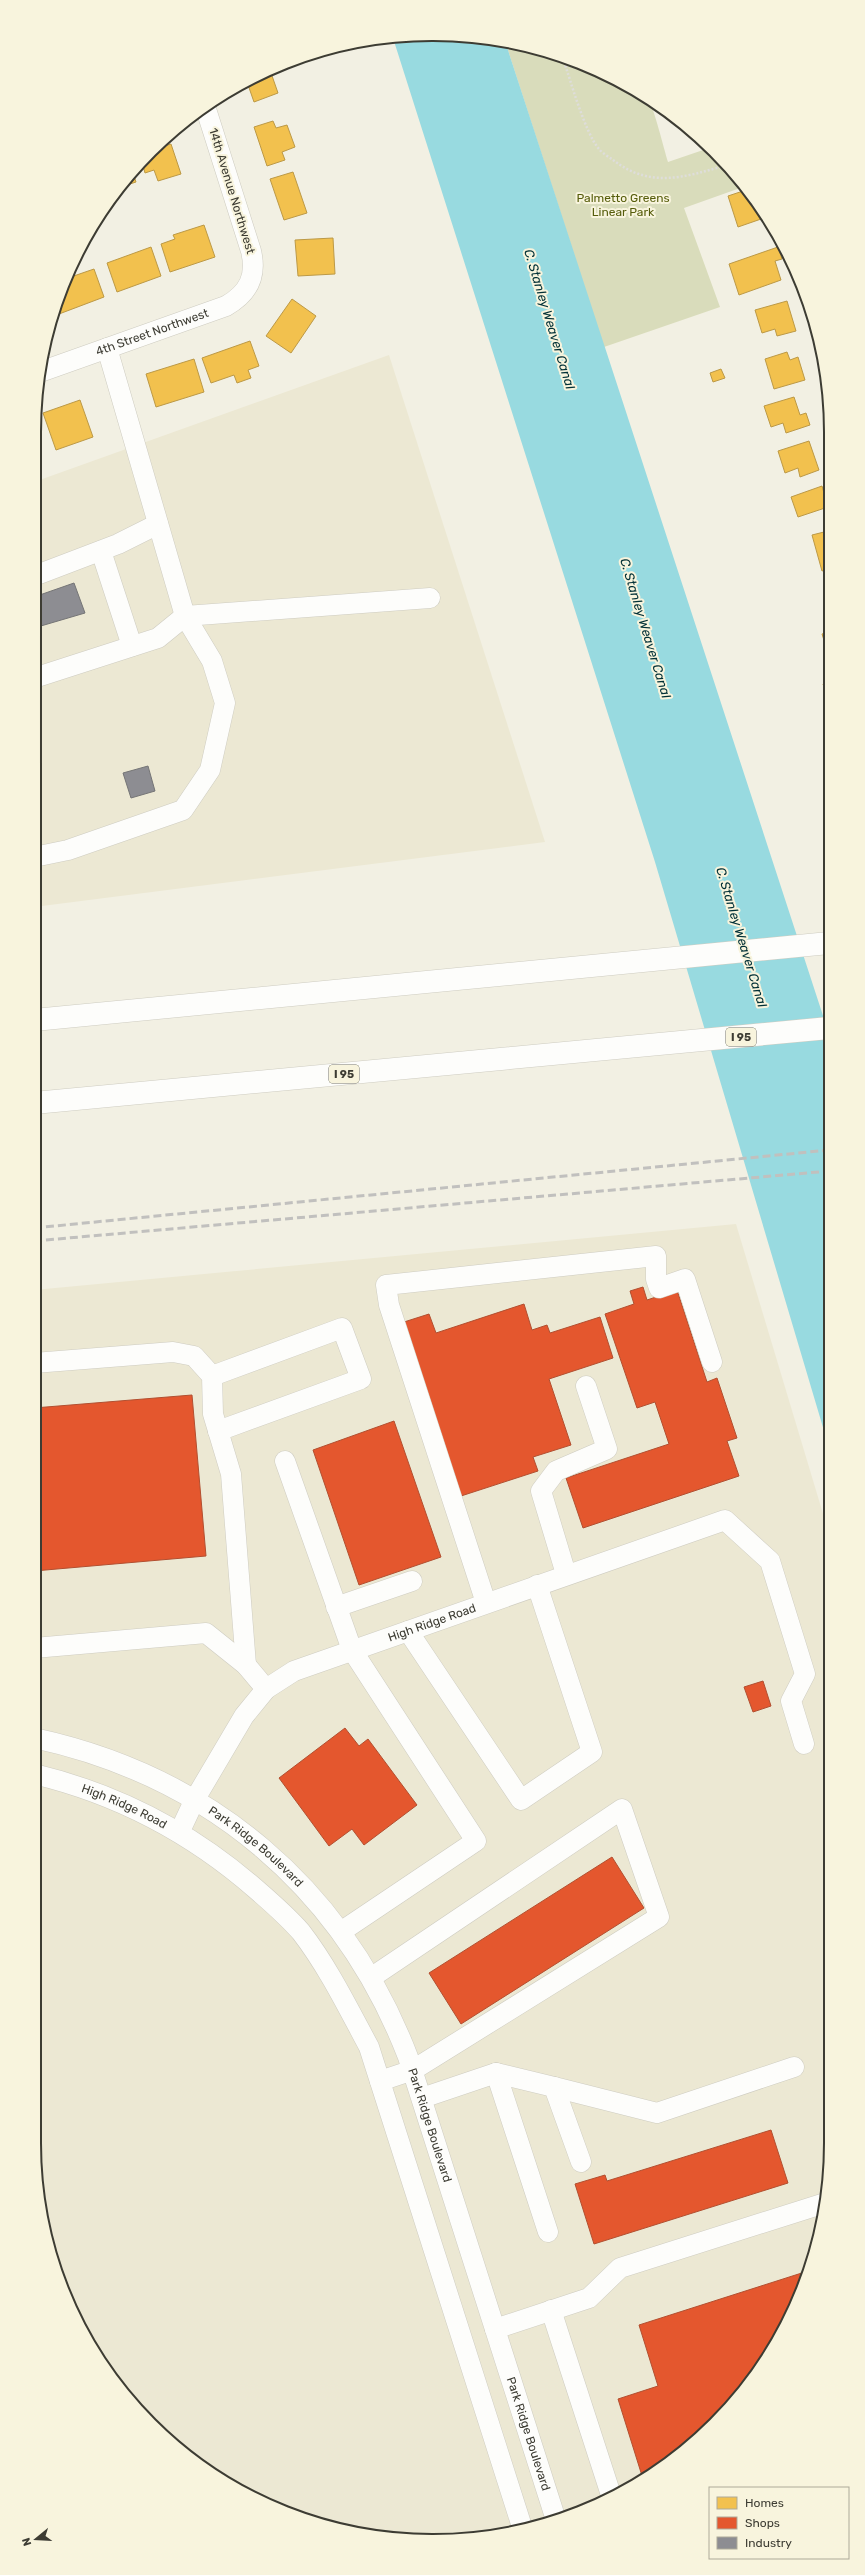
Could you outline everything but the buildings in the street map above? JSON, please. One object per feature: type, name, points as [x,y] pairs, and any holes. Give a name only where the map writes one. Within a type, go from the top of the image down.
[{"type":"highway","points":[[41,1019],[824,944]]},
{"type":"highway","name":"I 95","points":[[41,1102],[824,1028]]},
{"type":"street","name":"14th Avenue Northwest","points":[[207,113],[251,251],[254,264],[253,277]]},
{"type":"street","name":"4th Street Northwest","points":[[46,370],[226,306],[238,299],[247,290],[253,277]]},
{"type":"street","points":[[41,856],[68,850],[184,810],[210,770],[225,702],[212,661],[185,616],[107,348]]},
{"type":"street","points":[[41,573],[101,551],[158,524]]},
{"type":"street","points":[[101,551],[132,646]]},
{"type":"street","points":[[41,676],[158,638],[185,616],[430,598]]},
{"type":"street","points":[[486,1603],[389,1305],[386,1285],[656,1256],[656,1279],[659,1288],[685,1279],[712,1362]]},
{"type":"street","points":[[212,1376],[342,1328],[361,1379],[218,1431]]},
{"type":"street","points":[[41,1362],[173,1352],[194,1356],[212,1376],[212,1414],[232,1474],[246,1665]]},
{"type":"street","points":[[566,1574],[541,1491],[556,1471],[607,1449],[586,1386]]},
{"type":"street","points":[[285,1462],[352,1650],[476,1841],[342,1931]]},
{"type":"street","name":"High Ridge Road","points":[[41,1776],[92,1791],[134,1808],[180,1831],[195,1800],[244,1716],[266,1689],[294,1671],[566,1574],[725,1520],[770,1561],[805,1674],[791,1701],[804,1744]]},
{"type":"street","points":[[336,1607],[412,1581]]},
{"type":"street","points":[[408,1631],[521,1800],[592,1752],[537,1585]]},
{"type":"street","points":[[41,1647],[206,1633],[246,1665],[266,1689]]},
{"type":"street","points":[[41,1740],[106,1757],[138,1770],[195,1800]]},
{"type":"street","name":"Park Ridge Boulevard","points":[[195,1800],[246,1834],[283,1866],[342,1931],[372,1977],[396,2024],[413,2070],[554,2514]]},
{"type":"street","points":[[372,1977],[622,1809],[659,1917],[413,2070],[380,2080]]},
{"type":"street","points":[[180,1831],[240,1875],[301,1932],[338,1988],[369,2047],[521,2524]]},
{"type":"street","points":[[422,2098],[496,2073],[657,2113],[794,2067]]},
{"type":"street","points":[[496,2073],[548,2232]]},
{"type":"street","points":[[554,2088],[581,2162]]},
{"type":"street","points":[[495,2328],[589,2298],[620,2268],[819,2205]]},
{"type":"street","points":[[551,2310],[610,2492]]},
{"type":"path","points":[[565,65],[582,115],[598,149],[624,169],[659,180],[690,176],[719,166]]},
{"type":"shaded area","points":[[389,355],[545,842],[41,906],[41,479]]},
{"type":"shaded area","points":[[736,1224],[824,1517],[824,2142],[821,2194],[811,2244],[784,2316],[772,2338],[743,2381],[727,2401],[691,2437],[650,2468],[606,2494],[534,2521],[484,2531],[458,2533],[432,2534],[381,2531],[331,2521],[307,2513],[259,2494],[237,2482],[194,2453],[174,2437],[138,2401],[122,2381],[93,2338],[81,2316],[54,2244],[44,2194],[42,2168],[41,1289]]},
{"type":"green space","name":"Palmetto Greens Linear Park","points":[[507,49],[534,54],[558,62],[606,81],[628,93],[652,108],[668,162],[703,150],[727,174],[739,189],[684,208],[720,307],[604,347]]},
{"type":"water","name":"C. Stanley Weaver Canal","points":[[432,41],[458,42],[484,44],[508,49],[824,1019],[824,1431],[655,862],[395,43]]},
{"type":"railway","points":[[41,1227],[824,1150]]},
{"type":"railway","points":[[41,1240],[824,1171]]}]
